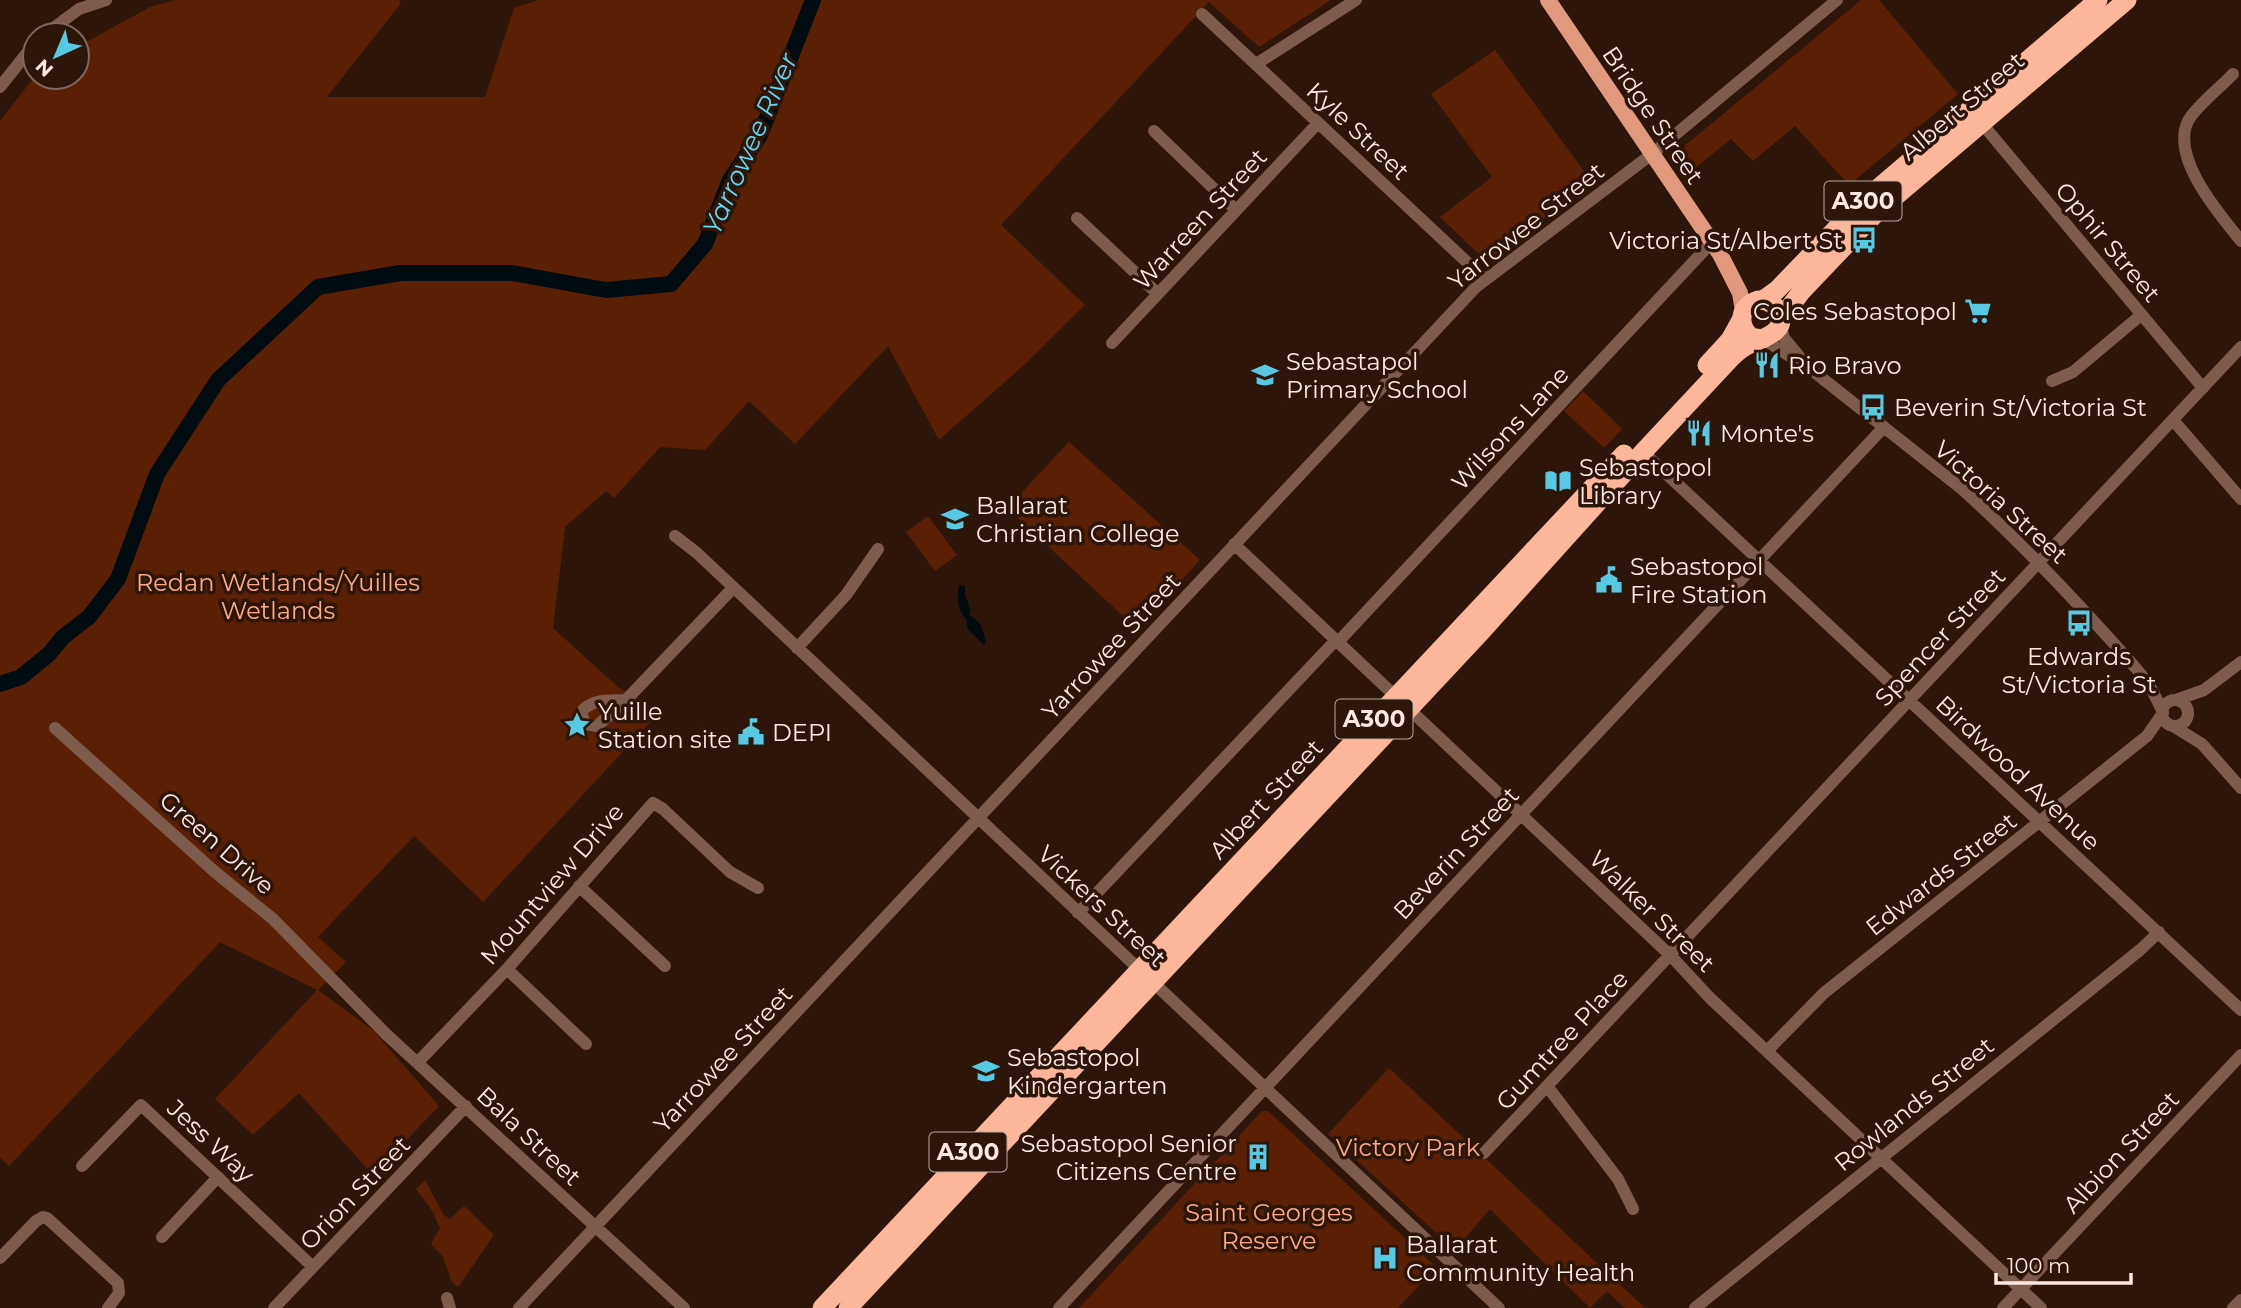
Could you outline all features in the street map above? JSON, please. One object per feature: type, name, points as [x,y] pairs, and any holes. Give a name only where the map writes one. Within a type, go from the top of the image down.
[{"type":"highway","name":"Albert Street","points":[[1780,322],[1801,292],[1975,115],[2098,5],[2127,0]]},
{"type":"highway","name":"Albert Street","points":[[1763,300],[1777,290],[1861,202],[1975,115]]},
{"type":"highway","points":[[1763,300],[1774,305],[1780,322],[1772,335],[1763,339],[1748,334],[1742,316],[1749,304],[1763,300]]},
{"type":"highway","name":"Albert Street","points":[[1403,703],[1722,349],[1742,316]]},
{"type":"highway","name":"Albert Street","points":[[848,1308],[1146,977],[1403,703],[1736,354],[1746,346],[1763,339]]},
{"type":"highway","name":"Albert Street","points":[[822,1308],[1146,977]]},
{"type":"main road","name":"Bridge Street","points":[[1548,0],[1716,248]]},
{"type":"main road","points":[[1716,248],[1763,300]]},
{"type":"main road","points":[[1716,248],[1740,293],[1742,316]]},
{"type":"street","points":[[63,21],[79,9],[106,0]]},
{"type":"street","points":[[1256,64],[1356,0]]},
{"type":"street","name":"Yarrowee Street","points":[[519,1308],[1485,279],[1652,154],[1837,0]]},
{"type":"street","name":"Kyle Street","points":[[1202,14],[1485,279]]},
{"type":"street","points":[[0,87],[21,61]]},
{"type":"street","points":[[2234,74],[2191,117],[2186,125],[2185,139],[2199,186],[2241,241]]},
{"type":"street","name":"Ophir Street","points":[[1975,115],[2203,388]]},
{"type":"street","name":"Warreen Street","points":[[1112,343],[1318,123]]},
{"type":"street","points":[[1154,131],[1236,209]]},
{"type":"street","points":[[1077,218],[1158,293]]},
{"type":"street","name":"Wilsons Lane","points":[[1078,913],[1716,248]]},
{"type":"street","points":[[2052,381],[2073,372],[2141,315]]},
{"type":"street","name":"Victoria Street","points":[[1780,322],[1786,340],[1812,371]]},
{"type":"street","name":"Victoria Street","points":[[1763,339],[1812,371],[1962,489],[2039,561],[2146,680],[2175,701]]},
{"type":"street","name":"Spencer Street","points":[[1671,956],[2241,347]]},
{"type":"street","points":[[2173,420],[2241,499]]},
{"type":"street","name":"Beverin Street","points":[[1059,1308],[1884,427]]},
{"type":"street","name":"Birdwood Avenue","points":[[1643,452],[2241,1010]]},
{"type":"street","name":"Vickers Street","points":[[675,536],[979,817],[1499,1308]]},
{"type":"street","name":"Walker Street","points":[[1234,544],[1671,956],[1710,998],[2041,1308]]},
{"type":"street","points":[[797,648],[846,595],[878,549]]},
{"type":"street","points":[[626,699],[733,587]]},
{"type":"street","points":[[2205,747],[2166,721],[2163,712],[2167,703],[2204,690],[2241,662]]},
{"type":"street","name":"Victoria Street","points":[[2146,680],[2163,712]]},
{"type":"street","points":[[2173,726],[2183,723],[2204,690]]},
{"type":"street","points":[[2175,701],[2185,705],[2205,747],[2241,788]]},
{"type":"street","name":"Edwards Street","points":[[1767,1051],[1824,993],[2147,736],[2163,712]]},
{"type":"street","name":"Edwards Street","points":[[2147,736],[2173,726]]},
{"type":"street","name":"Green Drive","points":[[55,728],[215,872],[273,919],[303,952],[348,993]]},
{"type":"street","name":"Mountview Drive","points":[[418,1062],[507,969],[653,803],[662,807],[734,876],[758,888]]},
{"type":"street","points":[[579,886],[665,966]]},
{"type":"street","name":"Rowlands Street","points":[[1695,1308],[2159,932]]},
{"type":"street","name":"Gumtree Place","points":[[1484,1153],[1671,956]]},
{"type":"street","points":[[507,969],[586,1044]]},
{"type":"street","name":"Bala Street","points":[[348,993],[373,1021],[684,1308]]},
{"type":"street","name":"Albion Street","points":[[2003,1308],[2241,1055]]},
{"type":"street","points":[[1546,1086],[1618,1179],[1633,1209]]},
{"type":"street","name":"Jess Way","points":[[82,1166],[141,1105],[313,1267]]},
{"type":"street","name":"Orion Street","points":[[274,1308],[466,1106]]},
{"type":"street","points":[[162,1237],[218,1177]]},
{"type":"street","points":[[0,1258],[36,1221],[47,1218],[117,1282],[119,1293],[108,1308]]},
{"type":"street","points":[[2233,1308],[2241,1300]]},
{"type":"green space","name":"Redan Wetlands/Yuilles Wetlands","points":[[175,0],[399,0],[401,3],[327,97],[485,97],[514,8],[539,0],[1331,0],[1259,47],[1209,2],[1001,225],[1085,305],[1024,365],[939,440],[888,346],[795,444],[749,401],[705,450],[660,447],[614,498],[606,491],[565,527],[553,628],[618,687],[642,701],[657,715],[483,902],[414,836],[318,937],[346,962],[318,990],[374,1031],[439,1106],[373,1175],[299,1093],[253,1135],[215,1099],[317,990],[220,942],[9,1166],[0,1157],[0,121],[23,91],[91,91],[91,39],[150,7]]},
{"type":"green space","points":[[1861,0],[1879,0],[1958,94],[1849,185],[1795,126],[1753,161],[1731,139],[1689,173],[1676,153]]},
{"type":"green space","points":[[1495,50],[1592,182],[1487,262],[1440,217],[1492,177],[1431,94]]},
{"type":"green space","points":[[1583,391],[1622,429],[1604,448],[1564,411]]},
{"type":"green space","points":[[1069,442],[1200,560],[1137,629],[1007,508]]},
{"type":"green space","points":[[928,516],[957,555],[935,571],[906,532]]},
{"type":"green space","name":"Victory Park","points":[[1389,1068],[1645,1308],[1625,1308],[1607,1291],[1590,1308],[1490,1209],[1455,1250],[1328,1134]]},
{"type":"green space","name":"Saint Georges Reserve","points":[[1262,1111],[1268,1111],[1436,1267],[1398,1308],[1079,1308]]},
{"type":"green space","points":[[425,1180],[443,1214],[450,1219],[464,1206],[494,1235],[458,1287],[452,1282],[443,1257],[431,1244],[440,1228],[431,1209],[416,1189]]},
{"type":"shaded area","points":[[959,585],[965,586],[965,595],[971,611],[969,615],[981,625],[986,641],[984,645],[967,628],[967,620],[959,604]]},
{"type":"waterway","name":"Yarrowee River","points":[[0,684],[21,677],[49,654],[63,637],[89,617],[118,579],[157,474],[218,380],[318,287],[400,273],[512,273],[606,290],[671,284],[705,244],[730,180],[760,135],[813,0]]},
{"type":"place","name":"Victoria St/Albert St","points":[[1864,240]]},
{"type":"place","name":"Coles Sebastopol","points":[[1978,311]]},
{"type":"place","name":"Rio Bravo","points":[[1767,365]]},
{"type":"place","name":"Sebastapol Primary School","points":[[1265,375]]},
{"type":"place","name":"Beverin St/Victoria St","points":[[1873,407]]},
{"type":"place","name":"Monte's","points":[[1699,433]]},
{"type":"place","name":"Sebastopol Library","points":[[1558,481]]},
{"type":"place","name":"Ballarat Christian College","points":[[955,519]]},
{"type":"place","name":"Sebastopol Fire Station","points":[[1609,580]]},
{"type":"place","name":"Edwards St/Victoria St","points":[[2079,623]]},
{"type":"place","name":"Yuille Station site","points":[[577,725]]},
{"type":"place","name":"DEPI","points":[[751,732]]},
{"type":"place","name":"Sebastopol Kindergarten","points":[[986,1071]]},
{"type":"place","name":"Sebastopol Senior Citizens Centre","points":[[1258,1157]]},
{"type":"place","name":"Ballarat Community Health","points":[[1385,1258]]}]
